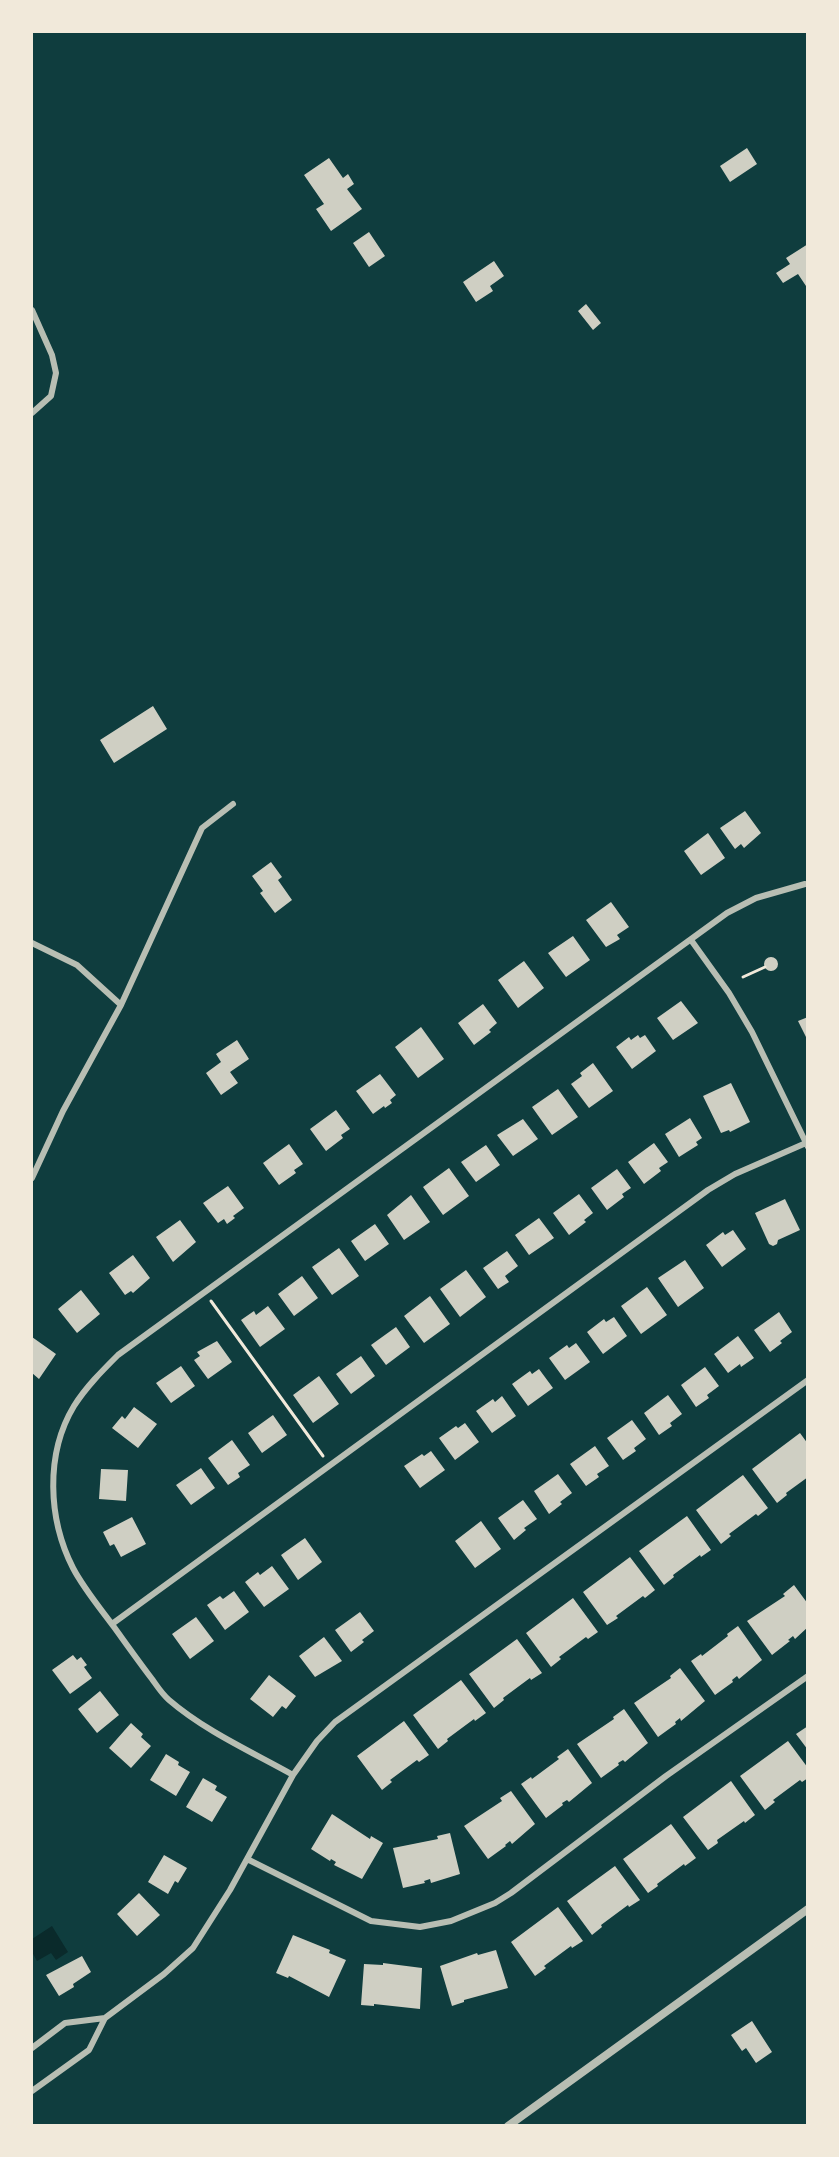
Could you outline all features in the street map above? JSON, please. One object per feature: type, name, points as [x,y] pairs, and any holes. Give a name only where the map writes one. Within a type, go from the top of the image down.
[{"type":"street","points":[[32,310],[52,355],[56,373],[51,396],[32,413]]},
{"type":"street","points":[[32,1178],[63,1111],[121,1005],[202,828],[232,804]]},
{"type":"street","points":[[293,1775],[208,1727],[168,1699],[87,1591],[64,1548],[54,1506],[53,1487],[58,1448],[63,1429],[73,1407],[86,1388],[118,1355],[691,939],[739,906],[756,898],[805,884]]},
{"type":"street","points":[[112,1624],[708,1190],[735,1174],[807,1145],[752,1032],[729,993],[691,939]]},
{"type":"street","points":[[32,944],[77,965],[121,1005]]},
{"type":"street","points":[[32,2091],[89,2050],[105,2018],[164,1974],[193,1947],[230,1890],[293,1775],[317,1741],[335,1722],[807,1380]]},
{"type":"street","points":[[247,1859],[371,1921],[420,1927],[451,1921],[495,1903],[511,1893],[666,1776],[807,1676]]},
{"type":"street","points":[[508,2126],[807,1909]]},
{"type":"street","points":[[32,2048],[65,2024],[105,2018]]},
{"type":"path","points":[[743,977],[765,967]]},
{"type":"path","points":[[211,1301],[323,1456]]},
{"type":"water","points":[[52,1926],[68,1952],[56,1960],[51,1953],[37,1961],[32,1952],[32,1939]]},
{"type":"building","points":[[747,148],[757,164],[730,182],[720,166]]},
{"type":"building","points":[[329,158],[343,178],[348,174],[354,184],[347,189],[362,209],[331,231],[316,209],[324,204],[304,175]]},
{"type":"building","points":[[369,232],[385,256],[369,267],[353,243]]},
{"type":"building","points":[[808,244],[808,289],[798,274],[783,283],[776,273],[790,264],[786,258]]},
{"type":"building","points":[[494,261],[504,276],[490,286],[493,291],[476,302],[463,282]]},
{"type":"building","points":[[586,304],[601,323],[593,330],[578,311]]},
{"type":"building","points":[[153,706],[167,729],[114,763],[100,740]]},
{"type":"building","points":[[745,811],[761,833],[744,848],[741,844],[735,849],[720,828]]},
{"type":"building","points":[[708,833],[725,858],[701,875],[684,851]]},
{"type":"building","points":[[271,862],[282,877],[278,880],[292,900],[275,913],[260,893],[263,891],[252,876]]},
{"type":"building","points":[[611,902],[629,927],[617,935],[620,939],[606,947],[586,920]]},
{"type":"building","points":[[573,936],[590,960],[566,977],[548,953]]},
{"type":"building","points":[[771,957],[776,959],[778,964],[776,969],[771,971],[766,969],[764,964],[766,959]]},
{"type":"building","points":[[524,961],[544,988],[518,1008],[498,980]]},
{"type":"building","points":[[681,1001],[698,1023],[673,1040],[657,1018]]},
{"type":"building","points":[[483,1004],[497,1023],[489,1030],[491,1032],[474,1045],[458,1023]]},
{"type":"building","points":[[808,1017],[808,1041],[798,1021]]},
{"type":"building","points":[[421,1027],[444,1059],[418,1078],[395,1047]]},
{"type":"building","points":[[638,1035],[640,1038],[645,1035],[656,1051],[632,1069],[616,1047],[629,1037],[631,1040]]},
{"type":"building","points":[[237,1040],[249,1059],[230,1072],[238,1083],[221,1095],[206,1073],[221,1062],[216,1054]]},
{"type":"building","points":[[593,1063],[613,1091],[589,1108],[571,1084],[582,1076],[580,1073]]},
{"type":"building","points":[[380,1074],[396,1095],[390,1100],[392,1103],[373,1114],[356,1091]]},
{"type":"building","points":[[731,1083],[750,1122],[730,1132],[729,1130],[721,1133],[703,1096]]},
{"type":"building","points":[[558,1089],[578,1117],[552,1135],[532,1107]]},
{"type":"building","points":[[336,1110],[350,1129],[341,1135],[343,1138],[326,1151],[310,1129]]},
{"type":"building","points":[[690,1118],[702,1138],[696,1142],[698,1145],[679,1157],[665,1134]]},
{"type":"building","points":[[523,1119],[538,1139],[513,1156],[497,1135]]},
{"type":"building","points":[[654,1143],[668,1162],[659,1168],[661,1171],[644,1184],[628,1162]]},
{"type":"building","points":[[289,1144],[303,1164],[294,1170],[296,1173],[279,1185],[263,1163]]},
{"type":"building","points":[[486,1145],[500,1165],[476,1182],[461,1162]]},
{"type":"building","points":[[449,1168],[469,1196],[443,1215],[423,1187]]},
{"type":"building","points":[[617,1169],[631,1188],[622,1194],[624,1197],[607,1210],[591,1188]]},
{"type":"building","points":[[228,1186],[244,1208],[227,1224],[224,1219],[218,1223],[203,1203]]},
{"type":"building","points":[[579,1194],[593,1213],[584,1220],[586,1222],[569,1235],[553,1213]]},
{"type":"building","points":[[411,1195],[430,1222],[404,1240],[387,1215]]},
{"type":"building","points":[[785,1199],[800,1230],[778,1240],[773,1246],[769,1244],[755,1213]]},
{"type":"building","points":[[539,1218],[554,1238],[529,1255],[515,1235]]},
{"type":"building","points":[[180,1220],[196,1242],[173,1262],[156,1237]]},
{"type":"building","points":[[375,1224],[389,1244],[365,1261],[351,1241]]},
{"type":"building","points":[[733,1230],[746,1249],[722,1267],[706,1245],[723,1232],[725,1235]]},
{"type":"building","points":[[339,1248],[359,1276],[332,1295],[312,1267]]},
{"type":"building","points":[[507,1251],[518,1266],[505,1276],[509,1282],[498,1289],[483,1268]]},
{"type":"building","points":[[133,1255],[150,1278],[133,1293],[131,1291],[125,1295],[109,1273]]},
{"type":"building","points":[[685,1260],[704,1288],[678,1307],[658,1278]]},
{"type":"building","points":[[466,1270],[486,1297],[460,1317],[440,1289]]},
{"type":"building","points":[[302,1276],[318,1298],[294,1316],[278,1294]]},
{"type":"building","points":[[647,1287],[667,1315],[641,1334],[621,1306]]},
{"type":"building","points":[[81,1290],[100,1314],[77,1333],[58,1309]]},
{"type":"building","points":[[430,1296],[450,1324],[424,1343],[404,1316]]},
{"type":"building","points":[[268,1306],[285,1329],[260,1347],[241,1320],[254,1311],[256,1315]]},
{"type":"building","points":[[779,1312],[792,1332],[770,1352],[754,1330]]},
{"type":"building","points":[[614,1317],[627,1336],[603,1354],[587,1332],[604,1319],[606,1322]]},
{"type":"building","points":[[396,1327],[410,1347],[386,1365],[371,1345]]},
{"type":"building","points":[[738,1336],[754,1358],[728,1373],[714,1354]]},
{"type":"building","points":[[32,1337],[56,1354],[39,1379],[32,1373]]},
{"type":"building","points":[[217,1341],[232,1362],[208,1379],[194,1360],[200,1356],[197,1352]]},
{"type":"building","points":[[576,1343],[590,1362],[565,1380],[549,1358],[567,1345],[569,1348]]},
{"type":"building","points":[[361,1356],[375,1376],[351,1394],[336,1374]]},
{"type":"building","points":[[181,1366],[195,1386],[171,1403],[156,1383]]},
{"type":"building","points":[[705,1367],[719,1386],[707,1395],[709,1398],[696,1407],[681,1385]]},
{"type":"building","points":[[539,1369],[553,1388],[528,1406],[512,1384],[530,1371],[532,1374]]},
{"type":"building","points":[[319,1376],[339,1404],[313,1423],[293,1395]]},
{"type":"building","points":[[668,1395],[682,1414],[670,1423],[672,1426],[659,1435],[644,1413]]},
{"type":"building","points":[[502,1396],[516,1416],[492,1433],[476,1411],[493,1399],[495,1402]]},
{"type":"building","points":[[134,1407],[157,1424],[138,1448],[112,1428],[122,1416],[125,1419]]},
{"type":"building","points":[[273,1415],[287,1435],[262,1453],[248,1433]]},
{"type":"building","points":[[632,1420],[646,1439],[634,1448],[636,1451],[623,1460],[607,1438]]},
{"type":"building","points":[[465,1423],[479,1442],[455,1460],[439,1438],[456,1426],[458,1428]]},
{"type":"building","points":[[800,1433],[808,1444],[808,1477],[786,1493],[787,1495],[777,1503],[752,1469]]},
{"type":"building","points":[[232,1440],[250,1465],[238,1473],[240,1477],[228,1485],[208,1458]]},
{"type":"building","points":[[595,1446],[609,1466],[597,1474],[599,1477],[586,1486],[570,1464]]},
{"type":"building","points":[[431,1451],[445,1470],[420,1488],[404,1466]]},
{"type":"building","points":[[201,1468],[215,1488],[191,1505],[176,1485]]},
{"type":"building","points":[[101,1469],[128,1470],[126,1501],[99,1499]]},
{"type":"building","points":[[558,1474],[572,1493],[549,1514],[534,1491]]},
{"type":"building","points":[[743,1475],[768,1508],[729,1534],[731,1536],[721,1544],[696,1510]]},
{"type":"building","points":[[523,1500],[537,1519],[524,1528],[526,1530],[514,1540],[498,1518]]},
{"type":"building","points":[[687,1516],[711,1550],[701,1557],[700,1555],[673,1575],[674,1577],[664,1585],[639,1551]]},
{"type":"building","points":[[132,1517],[146,1544],[121,1557],[114,1544],[110,1546],[103,1532]]},
{"type":"building","points":[[481,1521],[501,1549],[475,1568],[455,1541]]},
{"type":"building","points":[[305,1538],[322,1562],[298,1580],[281,1555]]},
{"type":"building","points":[[630,1557],[655,1590],[645,1598],[643,1596],[607,1625],[583,1592]]},
{"type":"building","points":[[272,1566],[289,1589],[264,1607],[245,1582],[258,1572],[260,1575]]},
{"type":"building","points":[[794,1585],[808,1604],[808,1627],[795,1639],[793,1636],[772,1655],[747,1621],[785,1596],[783,1594]]},
{"type":"building","points":[[234,1591],[249,1612],[225,1630],[207,1605],[220,1596],[223,1599]]},
{"type":"building","points":[[573,1598],[598,1632],[588,1639],[586,1637],[559,1657],[561,1659],[551,1667],[526,1633]]},
{"type":"building","points":[[360,1612],[374,1631],[351,1652],[335,1630]]},
{"type":"building","points":[[196,1617],[214,1641],[190,1659],[172,1634]]},
{"type":"building","points":[[738,1626],[762,1660],[739,1679],[737,1676],[732,1680],[733,1682],[715,1695],[691,1661],[701,1654],[702,1656]]},
{"type":"building","points":[[324,1637],[342,1661],[315,1677],[299,1656]]},
{"type":"building","points":[[517,1639],[542,1673],[531,1680],[530,1678],[503,1698],[504,1700],[494,1708],[469,1674]]},
{"type":"building","points":[[73,1655],[77,1660],[81,1657],[87,1665],[84,1667],[92,1678],[70,1694],[52,1670]]},
{"type":"building","points":[[680,1668],[705,1701],[658,1737],[634,1703],[671,1678],[670,1676]]},
{"type":"building","points":[[269,1675],[296,1696],[286,1709],[282,1706],[273,1717],[250,1699]]},
{"type":"building","points":[[461,1680],[486,1713],[447,1739],[448,1741],[438,1749],[413,1715]]},
{"type":"building","points":[[100,1691],[119,1715],[97,1733],[78,1709]]},
{"type":"building","points":[[624,1709],[648,1743],[625,1762],[623,1760],[618,1763],[619,1765],[601,1778],[577,1744],[614,1719],[613,1717]]},
{"type":"building","points":[[404,1721],[429,1755],[419,1762],[417,1760],[390,1780],[392,1782],[382,1790],[357,1756]]},
{"type":"building","points":[[131,1723],[143,1734],[141,1737],[151,1746],[131,1768],[109,1748]]},
{"type":"building","points":[[808,1726],[808,1750],[796,1734]]},
{"type":"building","points":[[788,1741],[808,1768],[808,1778],[802,1782],[800,1780],[773,1800],[775,1802],[765,1810],[740,1776]]},
{"type":"building","points":[[568,1749],[592,1783],[569,1802],[567,1800],[562,1803],[563,1805],[546,1818],[521,1784],[531,1777],[532,1779],[559,1759],[557,1757]]},
{"type":"building","points":[[166,1754],[190,1772],[176,1796],[150,1780]]},
{"type":"building","points":[[203,1778],[217,1786],[215,1790],[227,1797],[212,1822],[186,1807]]},
{"type":"building","points":[[731,1781],[755,1815],[717,1840],[718,1843],[708,1850],[683,1817]]},
{"type":"building","points":[[511,1791],[535,1824],[512,1844],[510,1841],[488,1859],[464,1826],[502,1801],[500,1798]]},
{"type":"building","points":[[332,1814],[370,1839],[371,1836],[383,1843],[362,1879],[334,1865],[336,1862],[331,1859],[330,1861],[311,1849]]},
{"type":"building","points":[[671,1824],[696,1858],[685,1866],[684,1864],[648,1893],[623,1859]]},
{"type":"building","points":[[450,1833],[460,1874],[431,1883],[430,1879],[424,1881],[425,1883],[403,1888],[393,1848],[438,1839],[437,1836]]},
{"type":"building","points":[[164,1855],[187,1868],[178,1883],[175,1881],[168,1894],[148,1882]]},
{"type":"building","points":[[615,1866],[640,1900],[629,1907],[628,1905],[601,1925],[602,1927],[592,1935],[567,1901]]},
{"type":"building","points":[[139,1893],[160,1915],[137,1936],[117,1914]]},
{"type":"building","points":[[558,1907],[583,1941],[572,1948],[571,1946],[544,1966],[546,1968],[535,1976],[511,1942]]},
{"type":"building","points":[[293,1935],[330,1950],[329,1953],[346,1960],[329,1997],[289,1976],[288,1978],[276,1973]]},
{"type":"building","points":[[496,1950],[508,1988],[464,2000],[452,2006],[440,1966],[477,1953],[478,1955]]},
{"type":"building","points":[[82,1956],[91,1972],[59,1996],[46,1975]]},
{"type":"building","points":[[383,1963],[422,1968],[420,2009],[374,2004],[374,2006],[361,2005],[364,1964],[383,1965]]},
{"type":"building","points":[[752,2021],[772,2052],[756,2063],[746,2048],[742,2051],[731,2035]]}]
